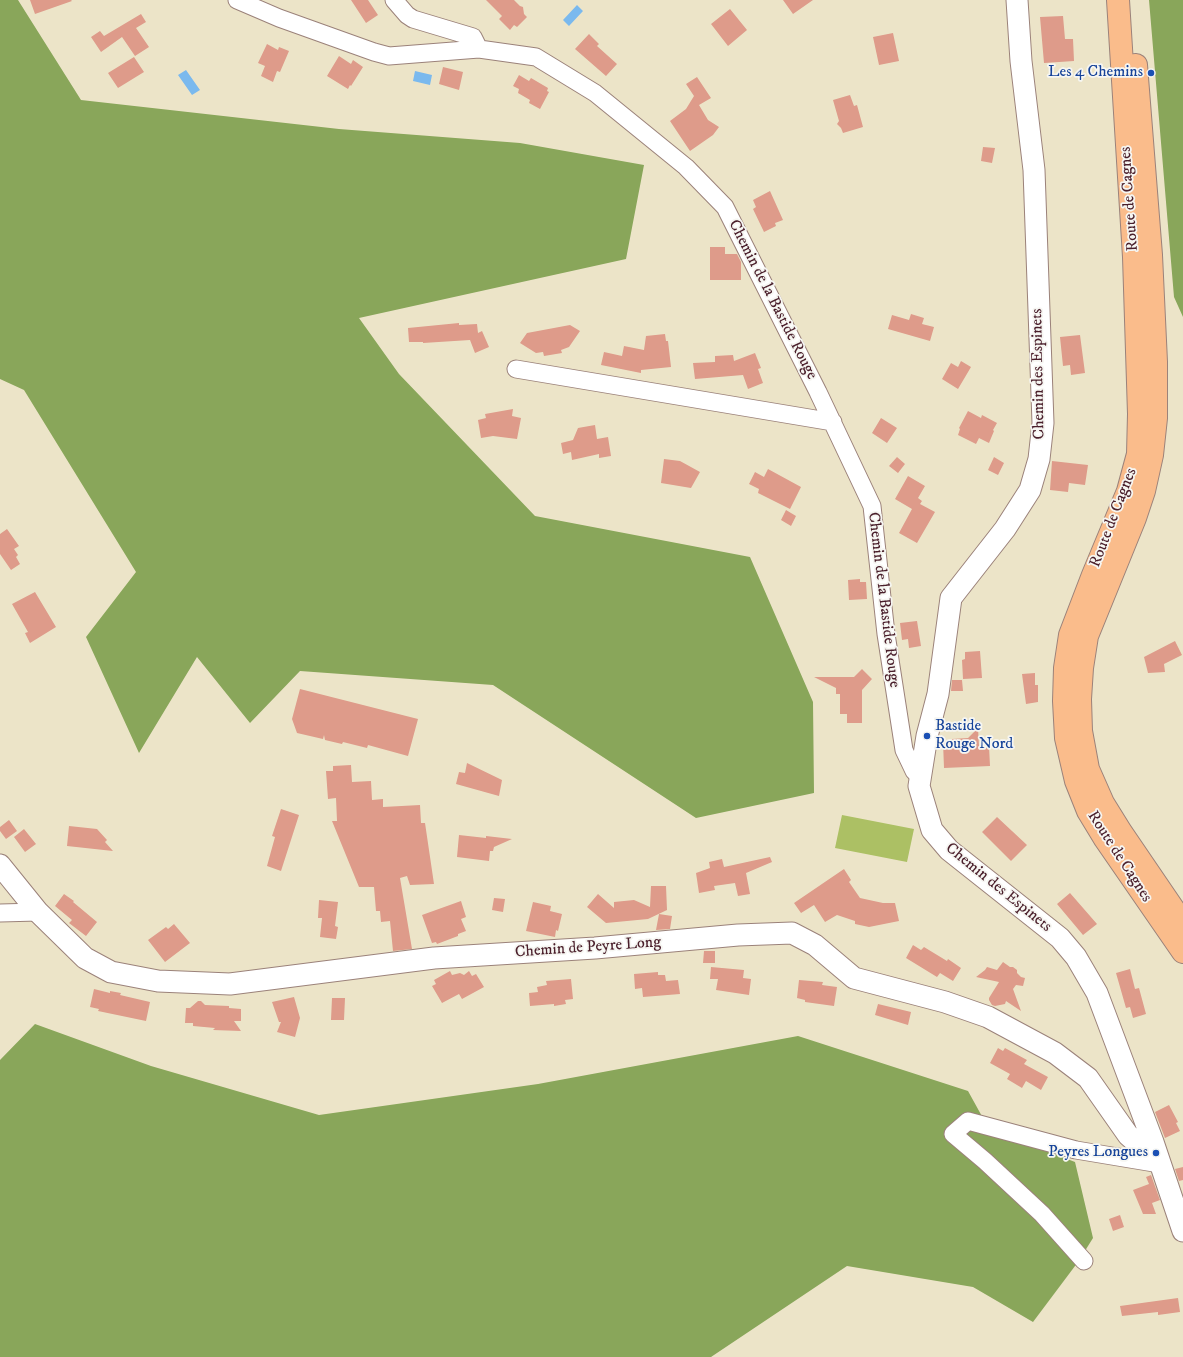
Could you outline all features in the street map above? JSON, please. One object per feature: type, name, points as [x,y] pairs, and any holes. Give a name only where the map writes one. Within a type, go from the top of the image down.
[{"type":"main road","name":"Route de Cagnes","points":[[1118,0],[1134,258],[1139,414],[1138,454],[1128,491],[1070,635],[1065,668],[1064,701],[1066,738],[1076,781],[1088,811],[1104,839],[1183,952]]},
{"type":"main road","name":"Route de Cagnes","points":[[1132,0],[1131,8],[1152,255],[1156,362],[1156,418],[1152,455],[1144,491],[1135,518],[1087,636],[1082,668],[1080,699],[1081,731],[1088,769],[1103,803],[1183,923]]},
{"type":"street","name":"Chemin de la Bastide Rouge","points":[[237,0],[286,20],[389,56],[479,49],[536,57],[596,93],[686,167],[726,207],[833,422],[872,506],[886,634],[904,750],[914,771],[920,777]]},
{"type":"street","points":[[394,0],[414,19],[473,37],[479,49]]},
{"type":"street","name":"Chemin des Espinets","points":[[1017,0],[1034,170],[1042,423],[1039,459],[1030,490],[1005,529],[951,598],[938,694],[926,736],[919,786],[932,830],[949,850],[1060,938],[1076,957],[1097,993],[1153,1142],[1183,1231]]},
{"type":"street","points":[[516,369],[833,422]]},
{"type":"street","name":"Chemin de Peyre Long","points":[[0,864],[38,912],[85,958],[110,972],[158,981],[230,984],[434,958],[595,948],[738,935],[792,933],[815,945],[854,978],[945,1002],[988,1017],[1055,1053],[1088,1078],[1128,1135],[1136,1142],[1153,1142]]},
{"type":"street","points":[[0,913],[38,912]]},
{"type":"street","points":[[1084,1260],[1042,1214],[985,1160],[953,1134],[968,1121],[1076,1150],[1160,1164]]},
{"type":"green space","points":[[0,0],[18,0],[81,100],[339,129],[520,143],[644,165],[626,259],[359,318],[399,374],[535,516],[750,557],[813,702],[814,793],[696,818],[493,685],[300,671],[250,723],[197,657],[139,753],[86,637],[136,572],[24,390],[0,379]]},
{"type":"green space","points":[[1149,0],[1183,0],[1183,317],[1174,297]]},
{"type":"green space","points":[[842,815],[914,829],[907,862],[835,848]]},
{"type":"green space","points":[[35,1024],[151,1066],[319,1115],[538,1084],[798,1036],[968,1091],[989,1129],[1075,1162],[1093,1238],[1078,1262],[1033,1322],[973,1287],[847,1266],[711,1357],[0,1357],[0,1060]]},
{"type":"water","points":[[577,5],[583,11],[569,26],[563,20]]},
{"type":"water","points":[[186,70],[200,90],[192,95],[178,75]]},
{"type":"water","points":[[415,71],[432,75],[430,85],[413,81]]},
{"type":"building","points":[[30,0],[71,0],[72,1],[35,14]]},
{"type":"building","points":[[351,0],[368,0],[378,15],[366,23]]},
{"type":"building","points":[[486,0],[514,0],[523,7],[524,14],[527,17],[517,27],[514,25],[510,30],[499,19],[502,16]]},
{"type":"building","points":[[783,0],[813,0],[793,14]]},
{"type":"building","points":[[730,9],[747,30],[728,46],[711,24]]},
{"type":"building","points":[[141,14],[146,22],[136,28],[149,47],[135,56],[122,37],[101,52],[91,37],[100,31],[104,36]]},
{"type":"building","points":[[1063,16],[1065,39],[1073,39],[1074,61],[1044,63],[1040,17]]},
{"type":"building","points":[[893,33],[899,61],[879,65],[873,37]]},
{"type":"building","points":[[589,34],[599,44],[597,46],[617,64],[606,76],[575,49]]},
{"type":"building","points":[[267,44],[278,50],[279,47],[289,51],[280,72],[277,71],[273,82],[261,76],[265,66],[258,63]]},
{"type":"building","points":[[339,56],[351,64],[353,60],[363,67],[348,89],[327,76]]},
{"type":"building","points":[[134,57],[144,72],[118,88],[108,73]]},
{"type":"building","points":[[443,67],[463,72],[459,90],[439,84]]},
{"type":"building","points":[[519,75],[529,81],[531,78],[548,88],[547,91],[549,92],[540,109],[529,103],[530,100],[518,93],[519,89],[513,86]]},
{"type":"building","points":[[697,77],[711,98],[699,105],[708,120],[719,127],[713,135],[690,151],[670,121],[686,109],[694,96],[686,84]]},
{"type":"building","points":[[850,95],[854,106],[857,105],[863,127],[843,133],[837,124],[839,121],[833,100]]},
{"type":"building","points":[[983,147],[995,148],[992,163],[981,161]]},
{"type":"building","points":[[770,191],[783,220],[775,223],[776,226],[764,232],[753,209],[756,207],[753,200]]},
{"type":"building","points":[[710,247],[725,247],[725,254],[737,254],[741,262],[741,280],[710,280]]},
{"type":"building","points":[[911,314],[924,318],[922,324],[934,327],[930,341],[888,329],[892,315],[909,320]]},
{"type":"building","points":[[459,323],[459,325],[477,324],[478,333],[482,331],[489,347],[475,353],[470,340],[423,343],[409,342],[408,328]]},
{"type":"building","points":[[570,325],[580,331],[569,347],[561,350],[562,353],[544,356],[543,352],[536,353],[520,343],[527,333]]},
{"type":"building","points":[[665,334],[666,341],[668,341],[671,367],[641,370],[641,373],[601,365],[604,352],[622,356],[624,346],[644,350],[646,336]]},
{"type":"building","points":[[1080,335],[1085,373],[1071,375],[1070,365],[1063,366],[1060,337]]},
{"type":"building","points":[[755,353],[761,368],[758,369],[763,383],[748,389],[743,375],[695,379],[693,363],[715,362],[715,356],[733,355],[734,361]]},
{"type":"building","points":[[961,361],[971,367],[958,389],[942,379],[951,363],[958,367]]},
{"type":"building","points":[[513,409],[512,416],[521,418],[517,439],[493,436],[481,438],[478,420],[486,418],[485,414]]},
{"type":"building","points":[[968,411],[981,418],[982,415],[997,423],[989,443],[979,438],[976,444],[958,435],[959,428]]},
{"type":"building","points":[[881,418],[897,428],[887,443],[872,433]]},
{"type":"building","points":[[595,425],[597,439],[608,437],[611,456],[599,458],[599,454],[572,460],[571,452],[563,454],[561,443],[573,440],[578,428]]},
{"type":"building","points":[[897,457],[905,464],[898,473],[889,466]]},
{"type":"building","points":[[994,457],[1004,463],[998,475],[988,470]]},
{"type":"building","points":[[664,459],[680,461],[700,472],[691,488],[661,483]]},
{"type":"building","points":[[1052,461],[1088,465],[1085,485],[1069,483],[1068,492],[1050,490]]},
{"type":"building","points":[[768,469],[801,487],[790,509],[758,493],[759,489],[749,484],[755,472],[764,477]]},
{"type":"building","points":[[908,476],[925,486],[918,498],[922,501],[920,504],[935,512],[917,543],[899,533],[912,509],[895,499]]},
{"type":"building","points":[[786,510],[796,516],[791,526],[781,520]]},
{"type":"building","points":[[7,529],[19,546],[14,549],[18,555],[16,557],[20,564],[11,570],[0,554],[0,534]]},
{"type":"building","points":[[860,579],[860,582],[866,582],[867,599],[849,600],[848,580]]},
{"type":"building","points":[[35,592],[56,627],[30,643],[25,633],[28,632],[12,604]]},
{"type":"building","points":[[917,621],[921,646],[909,648],[908,639],[902,640],[900,623]]},
{"type":"building","points":[[1175,641],[1182,655],[1164,664],[1165,672],[1148,673],[1144,657]]},
{"type":"building","points":[[980,651],[982,678],[963,679],[962,660],[965,659],[965,652]]},
{"type":"building","points":[[862,669],[872,679],[862,690],[862,723],[847,723],[847,714],[840,714],[840,694],[836,694],[836,688],[814,677],[854,677]]},
{"type":"building","points":[[1035,673],[1035,685],[1038,685],[1038,702],[1026,704],[1022,674]]},
{"type":"building","points":[[952,680],[962,680],[963,691],[951,691]]},
{"type":"building","points":[[300,689],[418,719],[408,756],[368,745],[367,748],[343,742],[342,744],[325,740],[324,735],[323,739],[297,733],[292,719]]},
{"type":"building","points":[[978,728],[979,746],[989,746],[990,766],[944,768],[943,742],[952,742],[952,739],[968,738]]},
{"type":"building","points":[[467,763],[502,780],[499,796],[456,784],[459,772],[465,773]]},
{"type":"building","points":[[351,765],[352,782],[371,781],[372,800],[383,799],[383,807],[420,805],[421,823],[425,823],[434,884],[410,885],[407,876],[400,878],[412,949],[393,951],[390,921],[381,922],[380,911],[376,911],[374,887],[359,887],[332,821],[337,821],[336,798],[328,799],[326,771],[333,771],[333,766]]},
{"type":"building","points":[[281,809],[299,815],[281,871],[267,866],[275,837],[272,836]]},
{"type":"building","points":[[997,817],[1027,845],[1011,861],[982,832]]},
{"type":"building","points":[[9,820],[17,831],[6,839],[0,831],[0,827]]},
{"type":"building","points":[[69,826],[97,829],[107,840],[105,842],[113,851],[67,846]]},
{"type":"building","points":[[24,829],[36,844],[25,852],[14,837]]},
{"type":"building","points":[[459,835],[512,839],[494,847],[493,851],[490,851],[489,861],[457,857]]},
{"type":"building","points":[[770,857],[772,862],[746,873],[750,894],[738,896],[735,883],[714,886],[715,890],[699,893],[696,873],[710,868],[709,862],[722,859],[724,867]]},
{"type":"building","points":[[844,869],[851,880],[849,882],[860,898],[883,903],[895,903],[899,921],[869,927],[855,924],[855,921],[837,915],[825,922],[814,905],[801,913],[794,903]]},
{"type":"building","points":[[651,886],[666,886],[667,910],[648,919],[606,923],[587,907],[598,894],[614,908],[614,902],[634,900],[650,907]]},
{"type":"building","points":[[1070,893],[1097,924],[1083,935],[1057,904]]},
{"type":"building","points":[[64,894],[97,922],[86,936],[69,923],[72,920],[55,906]]},
{"type":"building","points":[[494,898],[505,899],[503,912],[492,910]]},
{"type":"building","points":[[319,900],[338,902],[335,926],[338,927],[336,939],[320,937],[322,918],[318,918]]},
{"type":"building","points":[[461,901],[466,917],[461,919],[466,931],[458,934],[458,936],[437,944],[436,942],[432,943],[422,915]]},
{"type":"building","points":[[533,902],[551,906],[550,911],[562,914],[555,937],[526,931]]},
{"type":"building","points":[[659,914],[672,916],[670,929],[656,930]]},
{"type":"building","points":[[174,924],[190,943],[165,962],[148,940],[166,927],[168,929]]},
{"type":"building","points":[[913,945],[921,950],[924,947],[947,961],[948,959],[961,968],[953,981],[940,973],[937,977],[906,958]]},
{"type":"building","points":[[704,951],[715,951],[715,963],[703,963]]},
{"type":"building","points":[[1003,962],[1010,967],[1013,967],[1017,970],[1017,973],[1021,977],[1025,978],[1023,986],[1016,985],[1013,989],[1021,1011],[1006,1001],[1005,1004],[995,1006],[992,1005],[989,998],[999,982],[976,977],[987,967],[997,970]]},
{"type":"building","points":[[711,967],[744,970],[743,978],[751,979],[749,995],[716,990],[718,979],[710,979]]},
{"type":"building","points":[[1130,969],[1135,989],[1139,988],[1146,1014],[1133,1018],[1130,1007],[1126,1008],[1116,973]]},
{"type":"building","points":[[450,971],[452,975],[460,973],[464,975],[469,971],[472,976],[476,974],[484,987],[462,999],[459,994],[442,1003],[432,986],[436,984],[434,980]]},
{"type":"building","points":[[658,972],[658,975],[665,975],[666,981],[678,980],[680,994],[643,997],[642,988],[635,989],[634,974]]},
{"type":"building","points":[[571,979],[573,999],[565,1000],[566,1004],[554,1006],[554,1004],[530,1006],[529,993],[538,992],[537,987],[547,985],[546,981]]},
{"type":"building","points":[[799,980],[823,982],[822,985],[837,987],[834,1006],[805,1002],[805,1000],[797,998]]},
{"type":"building","points":[[94,989],[110,993],[110,991],[121,993],[120,995],[150,1002],[146,1021],[98,1011],[99,1009],[90,1007]]},
{"type":"building","points":[[294,997],[300,1018],[295,1037],[277,1032],[281,1022],[279,1022],[272,1002]]},
{"type":"building","points":[[332,998],[345,998],[344,1020],[331,1020]]},
{"type":"building","points":[[198,1001],[201,1001],[205,1005],[229,1006],[229,1008],[241,1009],[241,1021],[234,1021],[241,1031],[213,1030],[215,1028],[193,1026],[193,1023],[185,1023],[186,1008],[190,1008]]},
{"type":"building","points":[[878,1004],[911,1012],[908,1025],[875,1015]]},
{"type":"building","points":[[998,1048],[1003,1051],[1005,1048],[1027,1060],[1024,1064],[1048,1077],[1041,1090],[1026,1081],[1022,1088],[1007,1079],[1010,1074],[990,1063]]},
{"type":"building","points":[[1169,1105],[1178,1122],[1176,1123],[1180,1131],[1165,1138],[1155,1112]]},
{"type":"building","points":[[1183,1167],[1183,1180],[1179,1181],[1175,1169]]},
{"type":"building","points":[[1151,1175],[1160,1200],[1152,1203],[1156,1214],[1143,1214],[1133,1190],[1149,1184],[1146,1177]]},
{"type":"building","points":[[1120,1215],[1124,1227],[1113,1231],[1109,1219]]},
{"type":"building","points":[[1178,1298],[1180,1312],[1158,1315],[1158,1312],[1122,1316],[1120,1306]]},
{"type":"place","name":"Les 4 Chemins","points":[[1151,73]]},
{"type":"place","name":"Bastide Rouge Nord","points":[[927,736]]},
{"type":"place","name":"Peyres Longues","points":[[1156,1153]]}]
